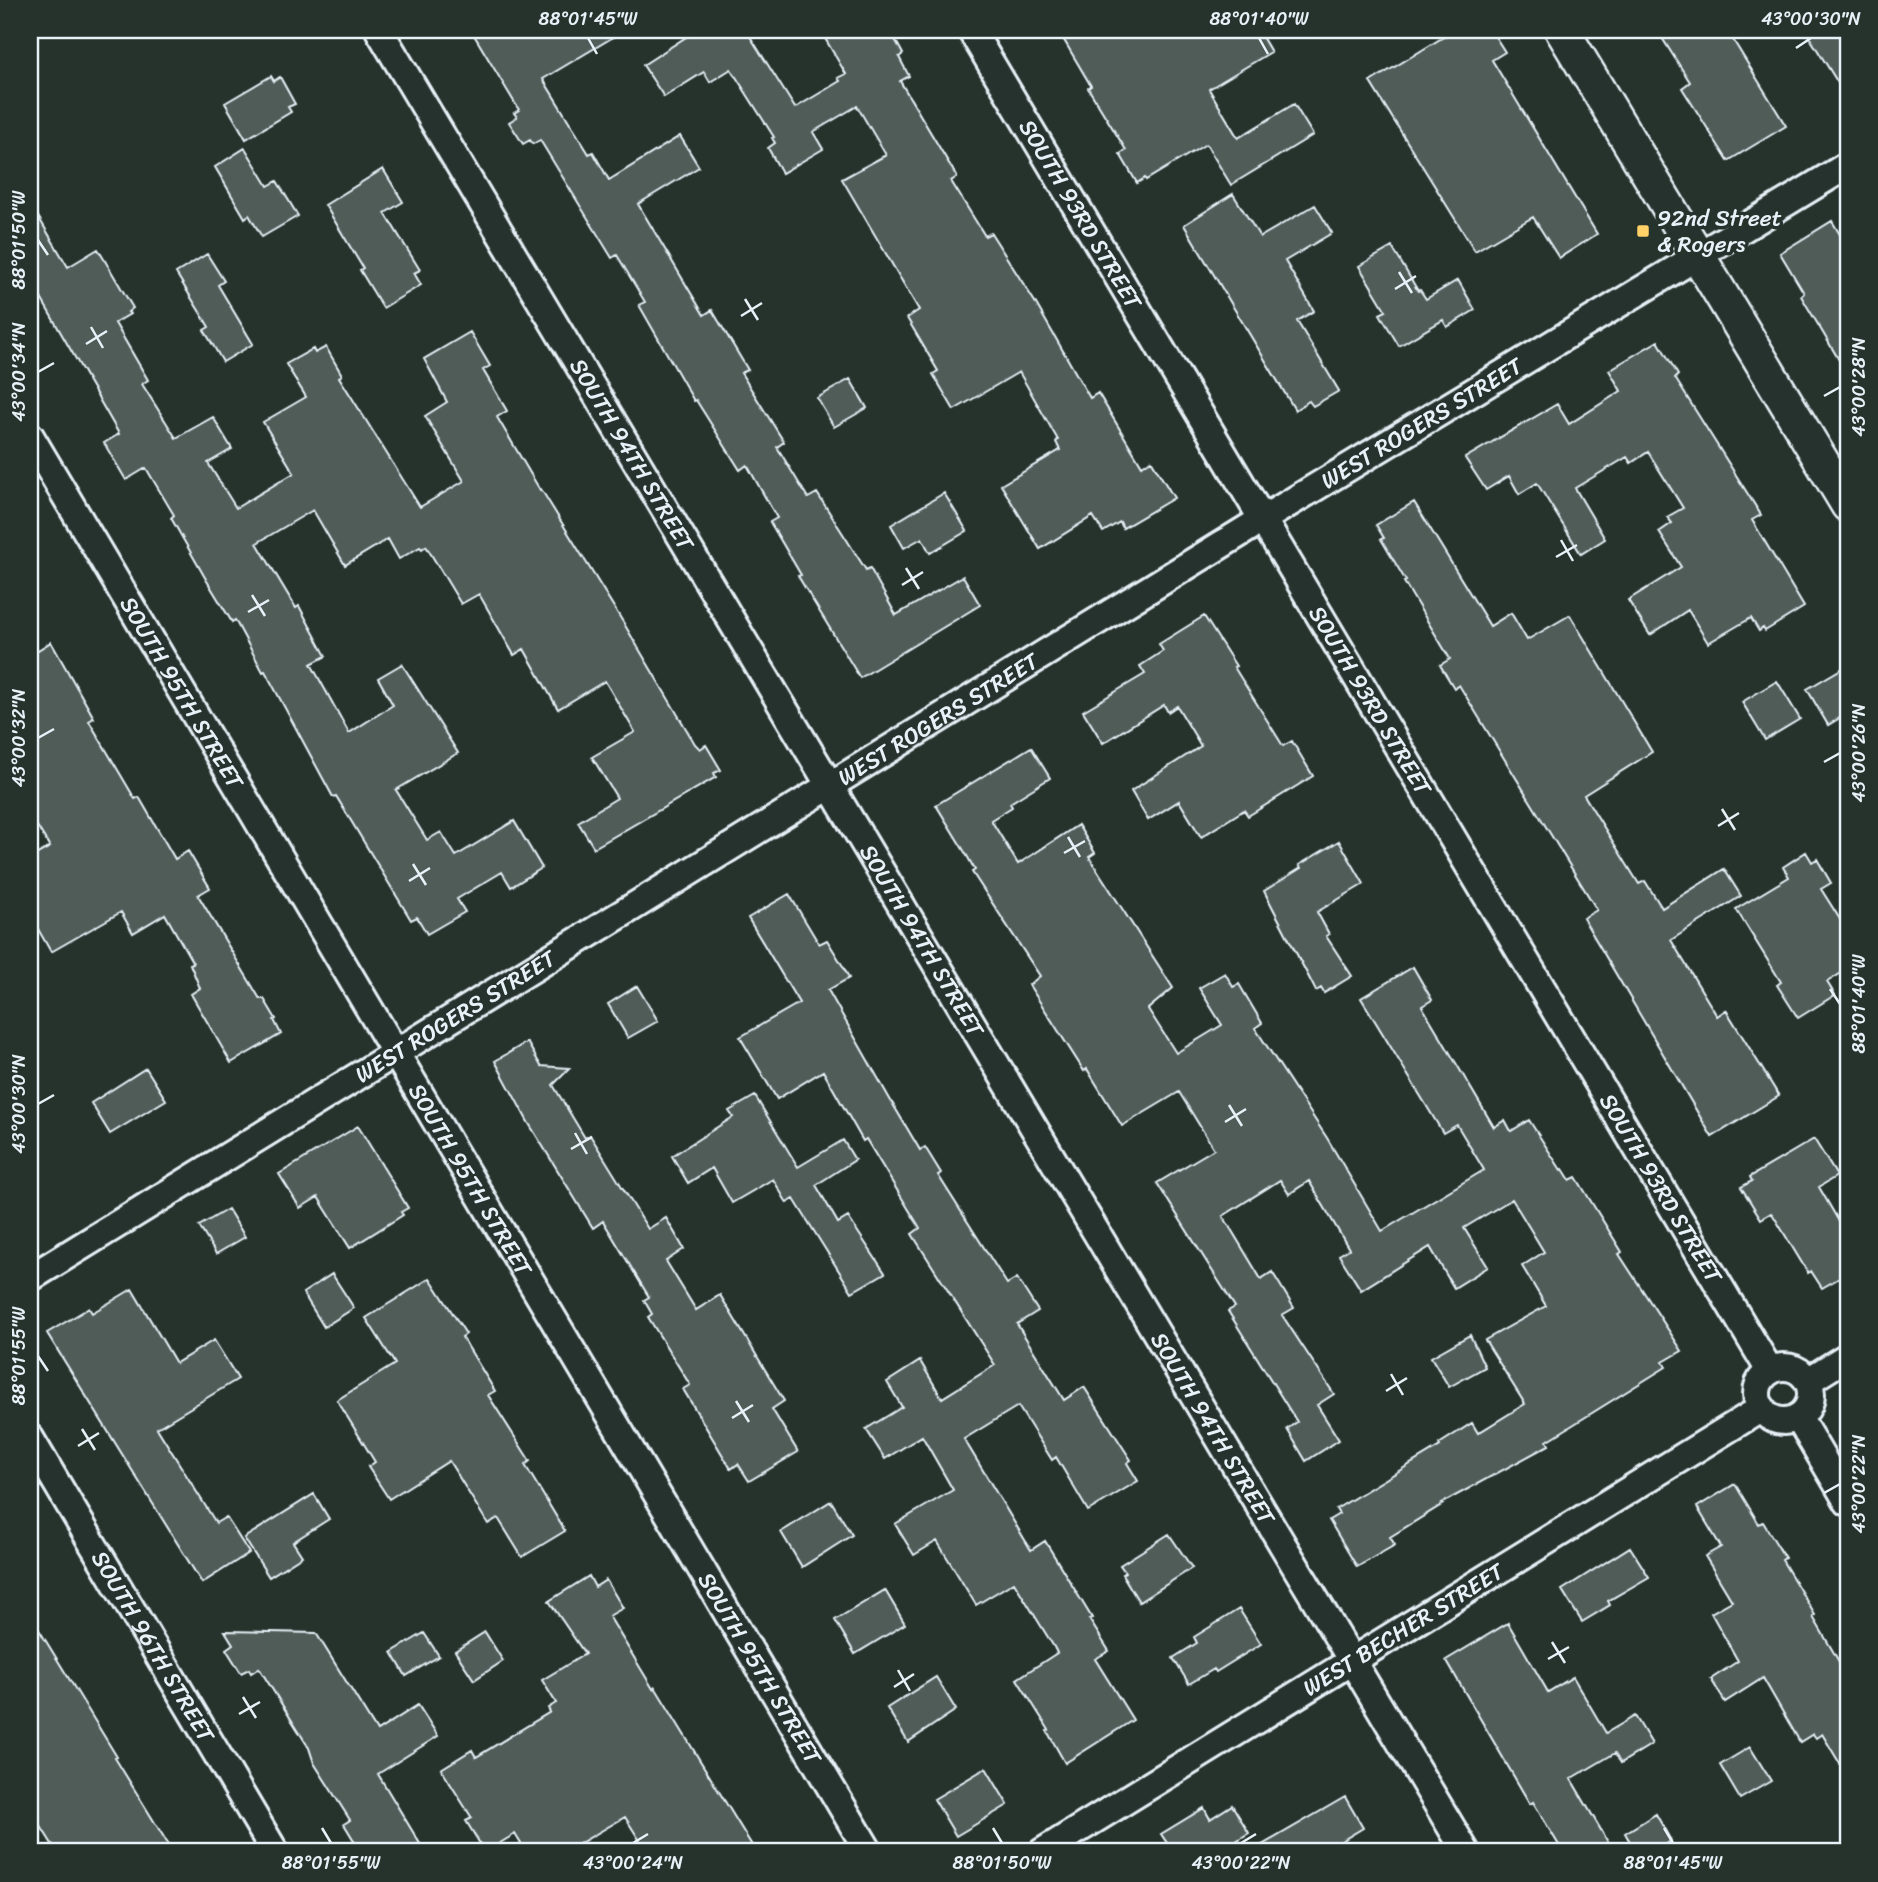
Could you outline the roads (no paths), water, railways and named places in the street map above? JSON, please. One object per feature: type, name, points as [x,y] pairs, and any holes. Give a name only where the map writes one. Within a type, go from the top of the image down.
[{"type":"street","name":"SOUTH 94TH STREET","points":[[379,30],[1466,1852]]},
{"type":"street","name":"SOUTH 93RD STREET","points":[[971,30],[1770,1371]]},
{"type":"street","points":[[1562,30],[1848,505]]},
{"type":"street","name":"WEST ROGERS STREET","points":[[30,1278],[1263,519],[1848,165]]},
{"type":"street","name":"SOUTH 95TH STREET","points":[[30,436],[869,1852]]},
{"type":"street","points":[[1808,1381],[1848,1356]]},
{"type":"street","points":[[1789,1367],[1797,1370],[1808,1381],[1811,1400],[1798,1417],[1785,1421],[1776,1419],[1762,1408],[1759,1383],[1770,1371],[1789,1367]]},
{"type":"street","name":"WEST BECHER STREET","points":[[1042,1852],[1762,1408]]},
{"type":"street","points":[[1798,1417],[1848,1502]]},
{"type":"street","name":"SOUTH 96TH STREET","points":[[30,1438],[275,1852]]},
{"type":"place","name":"92nd Street & Rogers","points":[[1643,231]]}]
